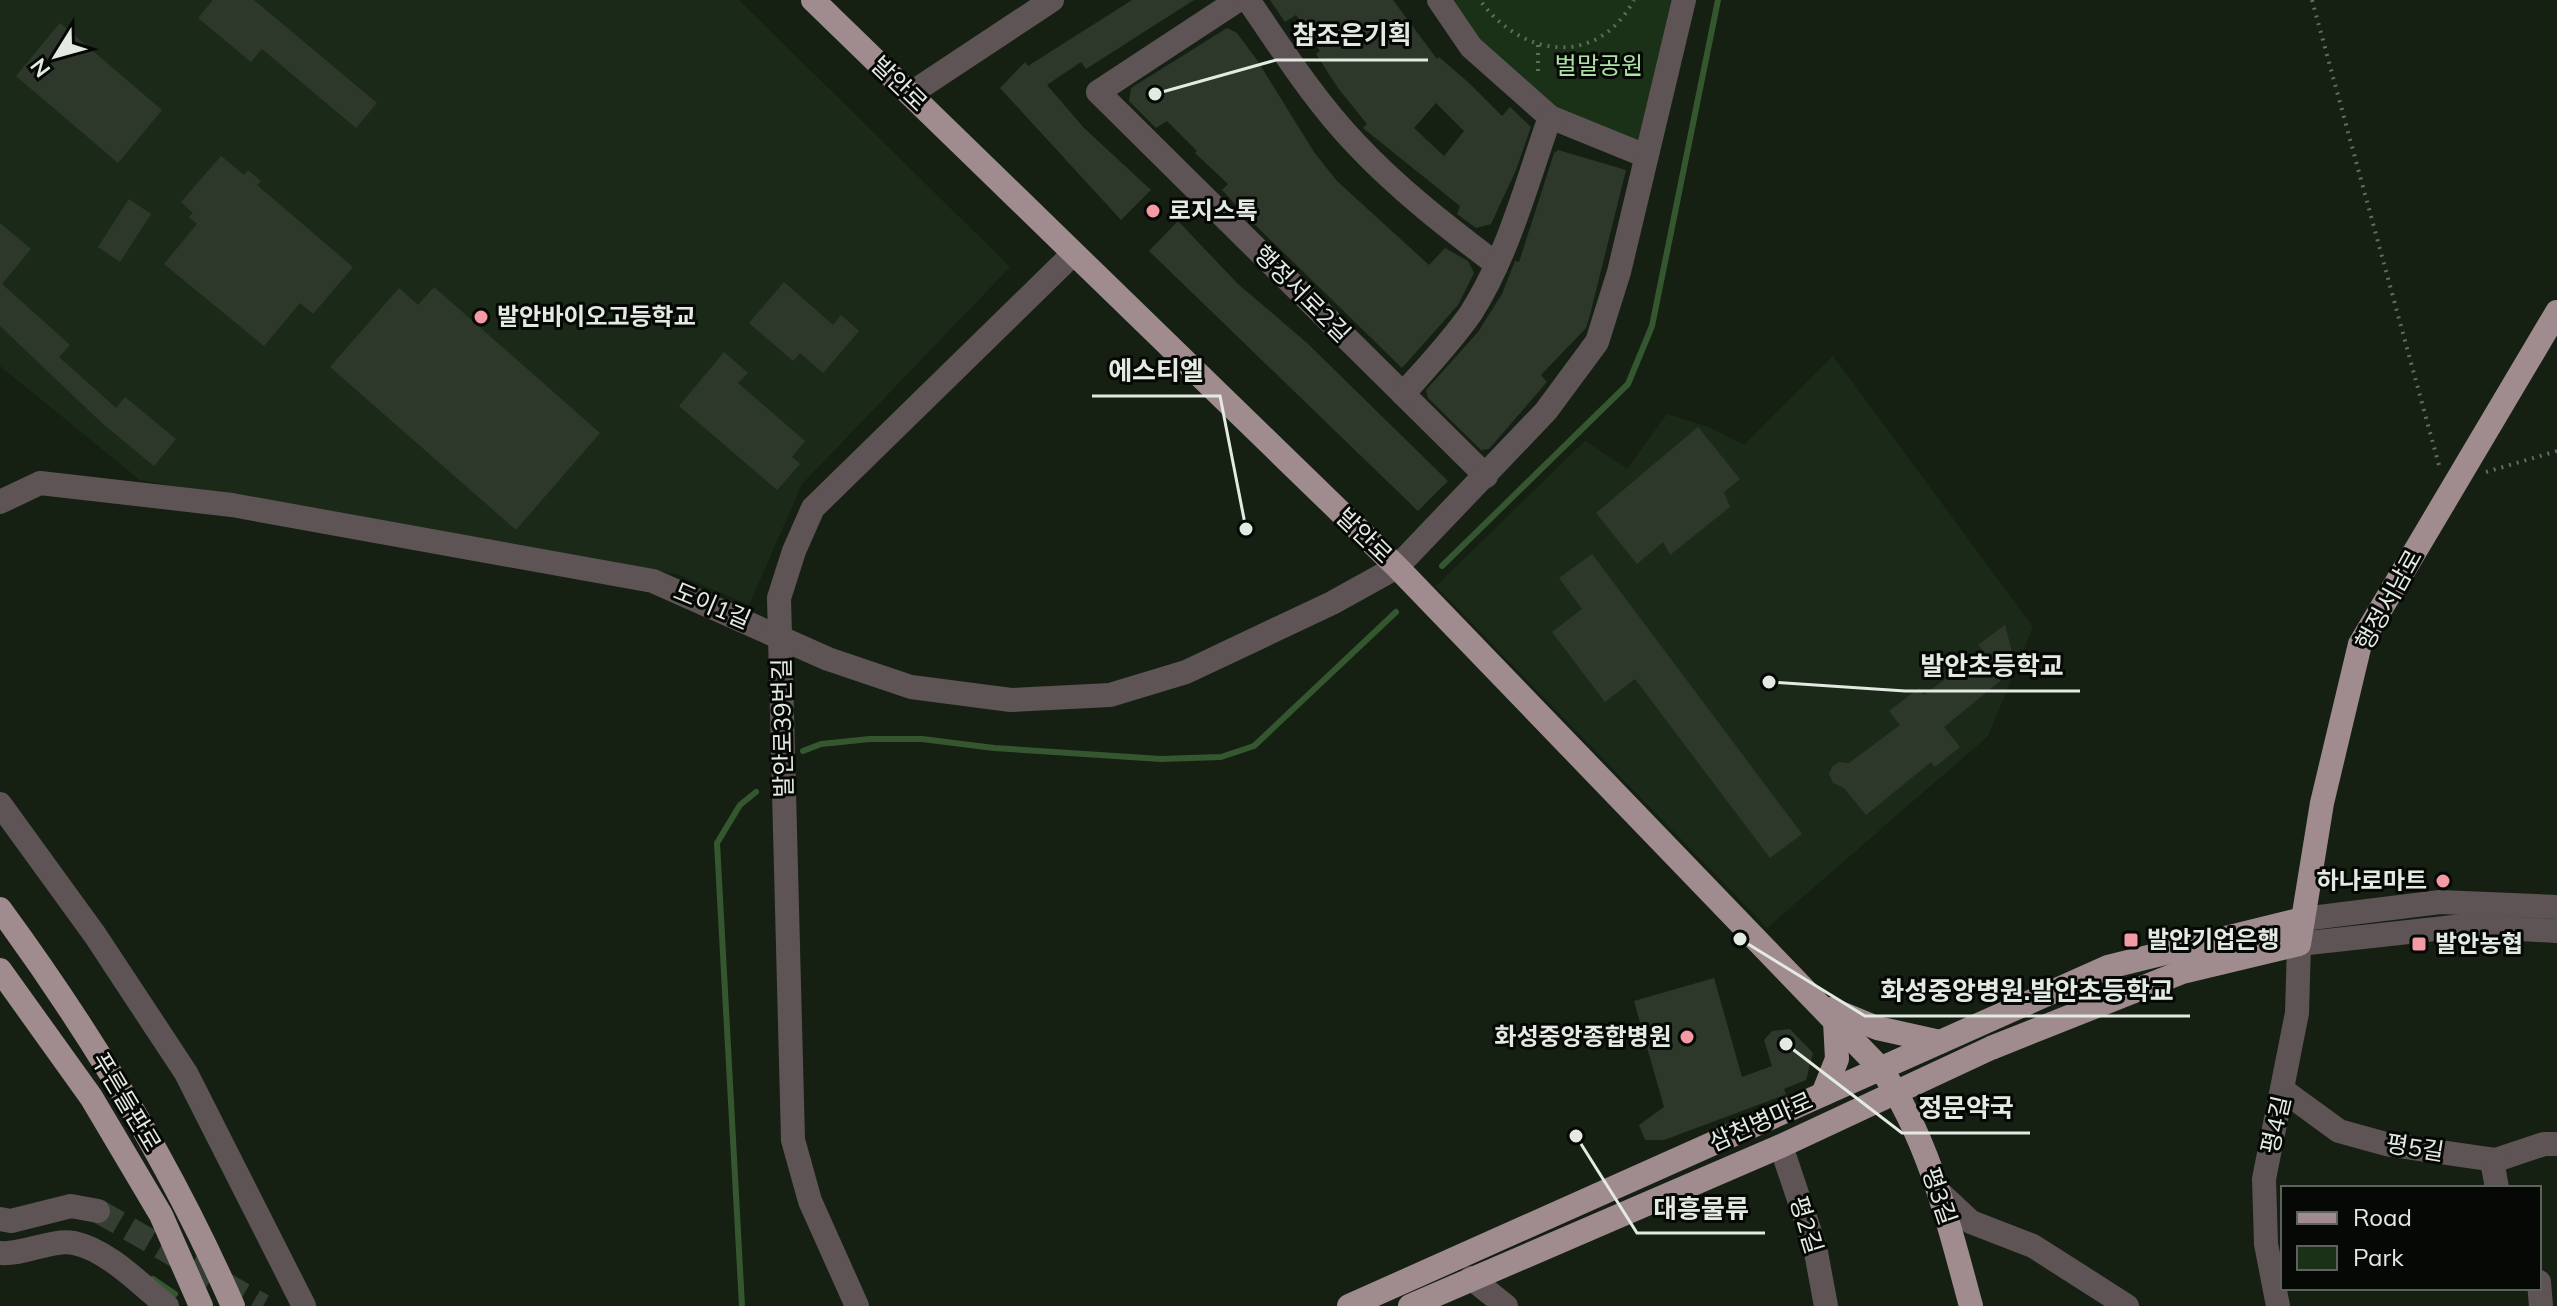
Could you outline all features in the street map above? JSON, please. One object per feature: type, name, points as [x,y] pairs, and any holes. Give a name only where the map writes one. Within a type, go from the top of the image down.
[{"type":"main road","name":"발안로","points":[[813,0],[1397,567],[1881,1069],[1896,1090]]},
{"type":"main road","name":"행정서남로","points":[[2299,944],[2322,803],[2360,644],[2557,312]]},
{"type":"main road","name":"푸른들판로","points":[[0,909],[126,1096],[207,1247],[233,1306]]},
{"type":"main road","name":"삼천병마로","points":[[1349,1306],[2108,967],[2303,919]]},
{"type":"main road","name":"삼천병마로","points":[[1410,1306],[1781,1146],[1991,1048],[2182,972],[2299,944]]},
{"type":"main road","points":[[0,970],[99,1110],[161,1215],[201,1306]]},
{"type":"main road","points":[[1818,1003],[1857,1022],[1940,1042]]},
{"type":"main road","points":[[1823,1094],[1837,1059],[1835,1021]]},
{"type":"main road","name":"평3길","points":[[1896,1090],[1941,1194],[1971,1306]]},
{"type":"street","name":"행정서로2길","points":[[1238,0],[1098,92],[1486,476]]},
{"type":"street","points":[[1248,0],[1316,97],[1354,142],[1429,213],[1496,264]]},
{"type":"street","points":[[1439,0],[1471,47],[1550,117],[1646,156]]},
{"type":"street","points":[[1397,567],[1546,411],[1597,342],[1619,272],[1684,0]]},
{"type":"street","points":[[910,94],[1046,2]]},
{"type":"street","points":[[1403,394],[1453,338],[1473,309],[1496,264],[1550,117]]},
{"type":"street","name":"발안로39번길","points":[[857,1306],[810,1201],[793,1140],[779,598],[794,551],[813,508],[1073,254]]},
{"type":"street","name":"도이1길","points":[[0,502],[40,483],[232,505],[653,581],[781,635],[828,659],[911,687],[1011,700],[1110,695],[1186,672],[1332,603],[1397,567]]},
{"type":"street","points":[[0,804],[95,935],[186,1073],[304,1306]]},
{"type":"street","name":"삼천병마로","points":[[2303,919],[2440,902],[2557,907]]},
{"type":"street","name":"삼천병마로","points":[[2299,944],[2463,926],[2557,931]]},
{"type":"street","name":"평4길","points":[[2278,1306],[2266,1244],[2264,1179],[2284,1091],[2297,1013],[2299,944]]},
{"type":"street","name":"평5길","points":[[2284,1091],[2339,1131],[2386,1144],[2496,1160],[2544,1144],[2557,1144]]},
{"type":"street","name":"평2길","points":[[1781,1146],[1815,1247],[1826,1306]]},
{"type":"street","points":[[2496,1160],[2493,1166],[2497,1186]]},
{"type":"street","points":[[1941,1194],[1971,1222],[2033,1246],[2127,1306]]},
{"type":"street","points":[[0,1219],[11,1221],[71,1206],[98,1211]]},
{"type":"street","points":[[0,1253],[18,1255],[72,1243],[105,1258],[167,1306]]},
{"type":"street","points":[[1471,1278],[1506,1306]]},
{"type":"path","points":[[1482,3],[1507,31],[1551,48],[1583,44],[1605,35],[1623,19],[1634,0]]},
{"type":"path","points":[[2312,0],[2454,487],[2557,451]]},
{"type":"shaded area","name":"발안바이오고등학교","points":[[0,0],[739,0],[1010,267],[802,484],[749,605],[677,574],[140,480],[0,366]]},
{"type":"shaded area","points":[[1833,356],[2033,627],[1988,736],[1767,928],[1436,586],[1585,441],[1627,469],[1667,414],[1709,427],[1744,445]]},
{"type":"green space","name":"벌말공원","points":[[1439,0],[1684,0],[1646,156],[1550,117]]},
{"type":"building","points":[[213,0],[254,0],[377,103],[356,128],[262,49],[251,62],[198,18]]},
{"type":"building","points":[[1132,0],[1194,0],[1086,69],[1081,62],[1047,85],[1084,128],[1151,190],[1121,220],[1000,88],[1025,62],[1028,66]]},
{"type":"building","points":[[1270,0],[1393,0],[1437,59],[1439,57],[1469,83],[1502,116],[1510,107],[1531,127],[1516,170],[1491,224],[1476,228],[1457,214],[1460,206],[1363,128],[1367,124],[1338,88],[1316,54],[1320,51],[1296,15],[1285,22]],"holes":[[[1436,103],[1464,131],[1444,156],[1414,128]]]},
{"type":"building","points":[[60,23],[162,110],[118,163],[16,76]]},
{"type":"building","points":[[1227,28],[1237,33],[1257,60],[1314,152],[1337,181],[1429,265],[1445,248],[1468,261],[1474,273],[1458,305],[1402,368],[1248,218],[1222,190],[1228,184],[1167,121],[1156,128],[1129,101],[1131,88]]},
{"type":"building","points":[[1558,150],[1626,170],[1590,315],[1586,328],[1541,375],[1547,382],[1489,449],[1481,450],[1428,398],[1426,390],[1478,332],[1502,294],[1515,261],[1519,262],[1554,153]]},
{"type":"building","points":[[221,156],[244,175],[248,170],[261,181],[257,185],[353,267],[313,314],[300,303],[264,346],[164,264],[197,224],[189,217],[193,213],[181,202]]},
{"type":"building","points":[[129,199],[151,214],[120,262],[98,247]]},
{"type":"building","points":[[1178,221],[1238,284],[1307,343],[1448,481],[1418,511],[1149,251]]},
{"type":"building","points":[[0,223],[31,249],[2,284],[70,345],[59,357],[116,408],[125,397],[176,439],[154,466],[103,424],[0,326]]},
{"type":"building","points":[[784,282],[833,325],[841,315],[859,331],[823,373],[800,353],[793,361],[749,323]]},
{"type":"building","points":[[434,287],[600,433],[516,530],[330,367],[399,288],[418,305]]},
{"type":"building","points":[[724,352],[748,373],[738,383],[805,441],[792,457],[800,464],[777,490],[679,406]]},
{"type":"building","points":[[1698,427],[1740,479],[1724,492],[1730,507],[1670,555],[1663,542],[1637,564],[1596,513]]},
{"type":"building","points":[[1592,554],[1802,834],[1770,858],[1635,679],[1605,702],[1552,632],[1582,609],[1559,578]]},
{"type":"building","points":[[2005,625],[2016,668],[1944,727],[1960,747],[1935,767],[1931,762],[1866,815],[1844,788],[1833,783],[1829,774],[1832,767],[1839,762],[1849,763],[1900,725],[1889,711],[1919,688],[1924,695],[1983,651],[1978,645]]},
{"type":"building","points":[[1714,978],[1742,1077],[1772,1066],[1764,1040],[1772,1031],[1790,1029],[1813,1053],[1806,1080],[1784,1089],[1786,1094],[1782,1096],[1664,1140],[1645,1140],[1639,1125],[1664,1107],[1634,1001]]},
{"type":"waterway","points":[[1442,566],[1628,384],[1652,326],[1718,0]]},
{"type":"waterway","points":[[803,751],[821,744],[870,739],[922,739],[994,748],[1161,759],[1221,757],[1254,746],[1396,612]]},
{"type":"waterway","points":[[742,1306],[717,843],[740,805],[756,792]]},
{"type":"waterway","points":[[153,1279],[175,1294]]},
{"type":"tunnel","points":[[98,1211],[263,1306]]},
{"type":"place","name":"참조은기획","points":[[1155,94]]},
{"type":"place","name":"로지스톡","points":[[1153,211]]},
{"type":"place","name":"발안바이오고등학교","points":[[481,317]]},
{"type":"place","name":"에스티엘","points":[[1246,529]]},
{"type":"place","name":"발안초등학교","points":[[1769,682]]},
{"type":"place","name":"하나로마트","points":[[2443,881]]},
{"type":"place","name":"화성중앙병원.발안초등학교","points":[[1740,939]]},
{"type":"place","name":"발안기업은행","points":[[2131,940]]},
{"type":"place","name":"발안농협","points":[[2419,944]]},
{"type":"place","name":"화성중앙종합병원","points":[[1687,1037]]},
{"type":"place","name":"정문약국","points":[[1786,1044]]},
{"type":"place","name":"대흥물류","points":[[1576,1136]]}]
